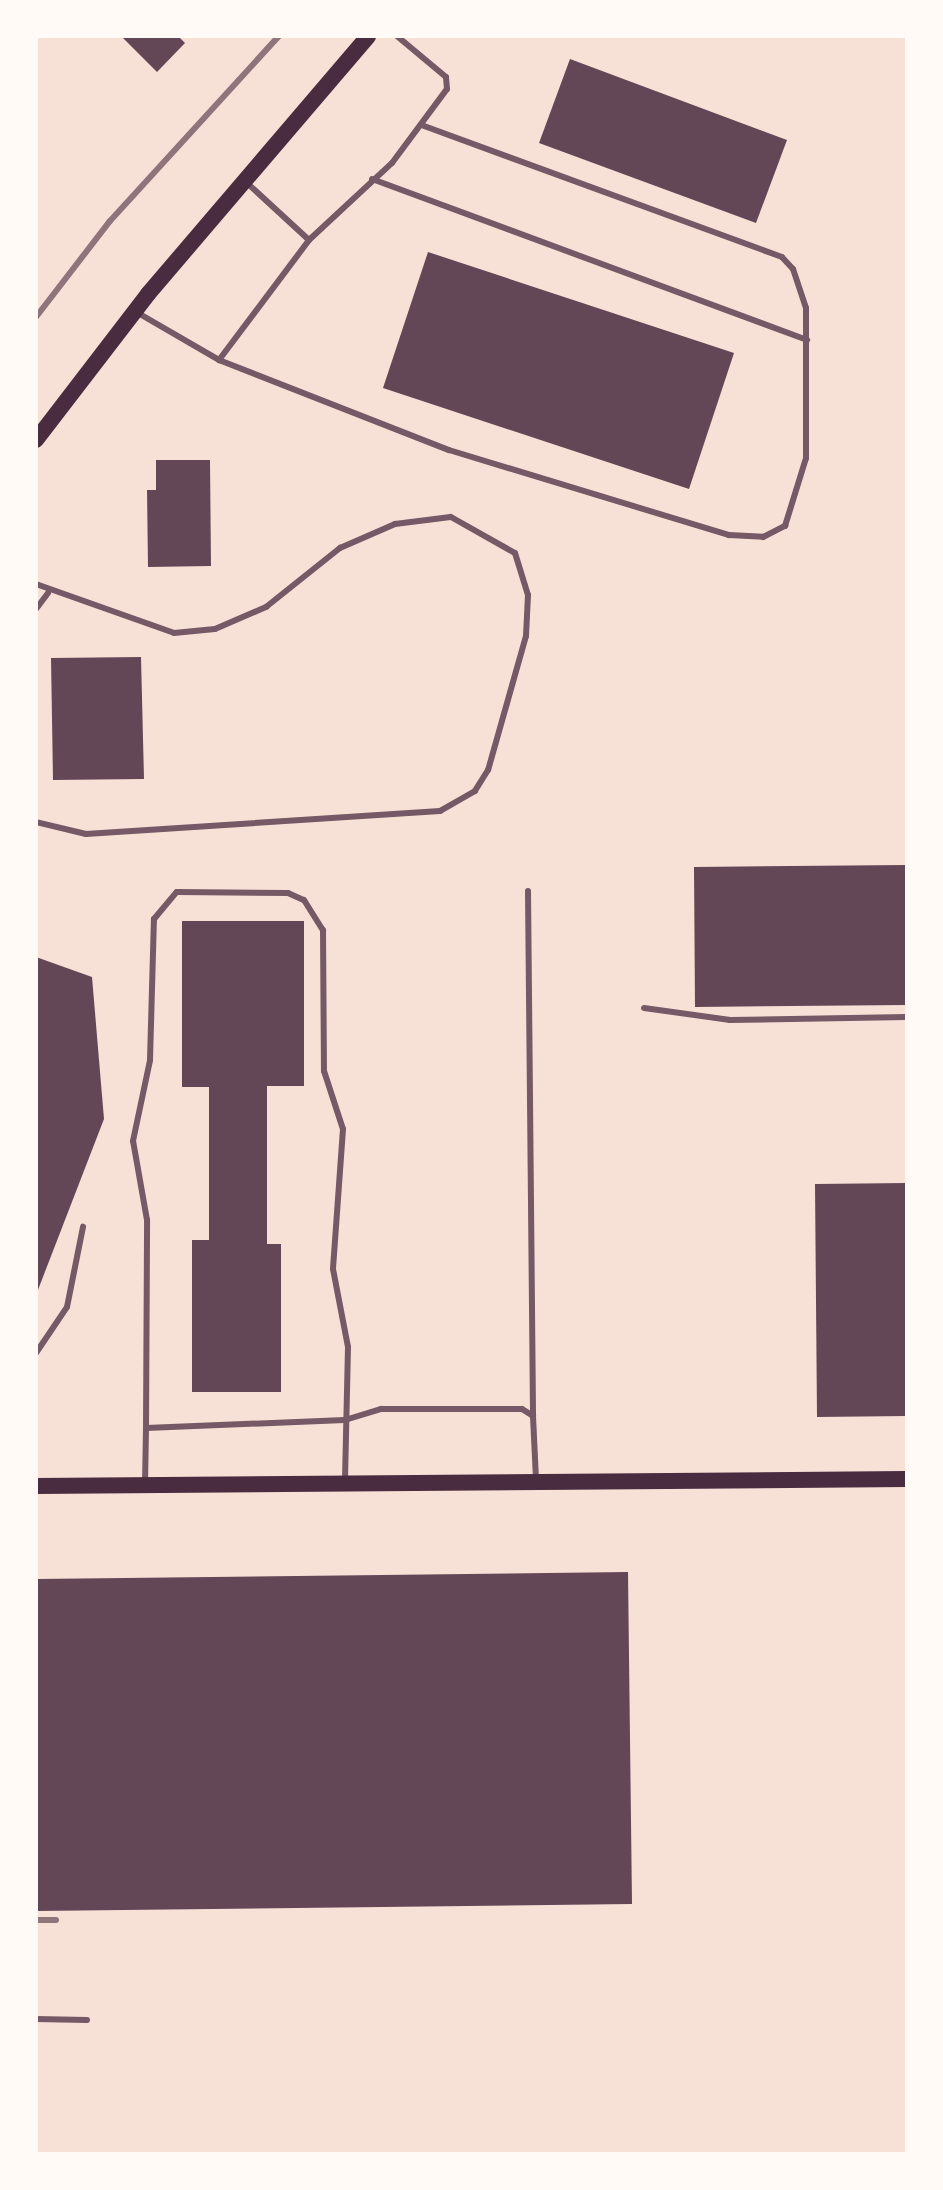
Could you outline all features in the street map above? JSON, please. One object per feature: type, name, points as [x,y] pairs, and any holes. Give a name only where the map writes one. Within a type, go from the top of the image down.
[{"type":"main road","points":[[36,440],[135,311],[368,36]]},
{"type":"main road","points":[[36,1486],[907,1479]]},
{"type":"lane","points":[[219,360],[309,240],[372,179],[421,125],[447,89],[446,77],[397,36]]},
{"type":"lane","points":[[135,311],[219,360],[449,450],[729,535],[763,537],[785,526],[798,501],[807,340],[806,308],[782,257],[421,125]]},
{"type":"lane","points":[[372,179],[807,340]]},
{"type":"lane","points":[[245,180],[309,240]]},
{"type":"lane","points":[[36,584],[48,593],[174,633],[215,629],[266,607],[340,548],[395,524],[451,517],[515,553],[528,595],[519,663],[488,770],[475,791],[440,811],[86,834],[36,822]]},
{"type":"lane","points":[[36,609],[48,593]]},
{"type":"lane","points":[[528,891],[533,1416],[537,1482]]},
{"type":"lane","points":[[145,1485],[147,1220],[133,1141],[150,1060],[154,919],[177,892],[288,893],[304,900],[323,930],[324,1071],[343,1129],[333,1269],[348,1347],[345,1483]]},
{"type":"lane","points":[[644,1008],[730,1020],[907,1017]]},
{"type":"lane","points":[[36,1353],[67,1307],[83,1227]]},
{"type":"lane","points":[[146,1428],[345,1420],[381,1409],[522,1409],[533,1416]]},
{"type":"lane","points":[[36,2019],[87,2020]]},
{"type":"building","points":[[121,36],[178,36],[185,43],[157,72]]},
{"type":"building","points":[[570,59],[787,140],[756,223],[539,143]]},
{"type":"building","points":[[428,252],[734,353],[689,489],[383,388]]},
{"type":"building","points":[[156,460],[210,460],[211,566],[148,567],[147,490],[156,490]]},
{"type":"building","points":[[141,657],[144,779],[53,780],[51,658]]},
{"type":"building","points":[[907,865],[907,1005],[695,1007],[694,867]]},
{"type":"building","points":[[182,921],[304,921],[304,1086],[267,1086],[267,1244],[281,1244],[281,1392],[192,1392],[192,1240],[209,1240],[209,1087],[182,1087]]},
{"type":"building","points":[[36,957],[92,977],[104,1119],[36,1295]]},
{"type":"building","points":[[907,1183],[907,1416],[817,1417],[815,1184]]},
{"type":"building","points":[[628,1572],[632,1904],[36,1911],[36,1579]]},
{"type":"railway","points":[[36,317],[110,221],[279,36]]},
{"type":"railway","points":[[36,1920],[56,1920]]}]
